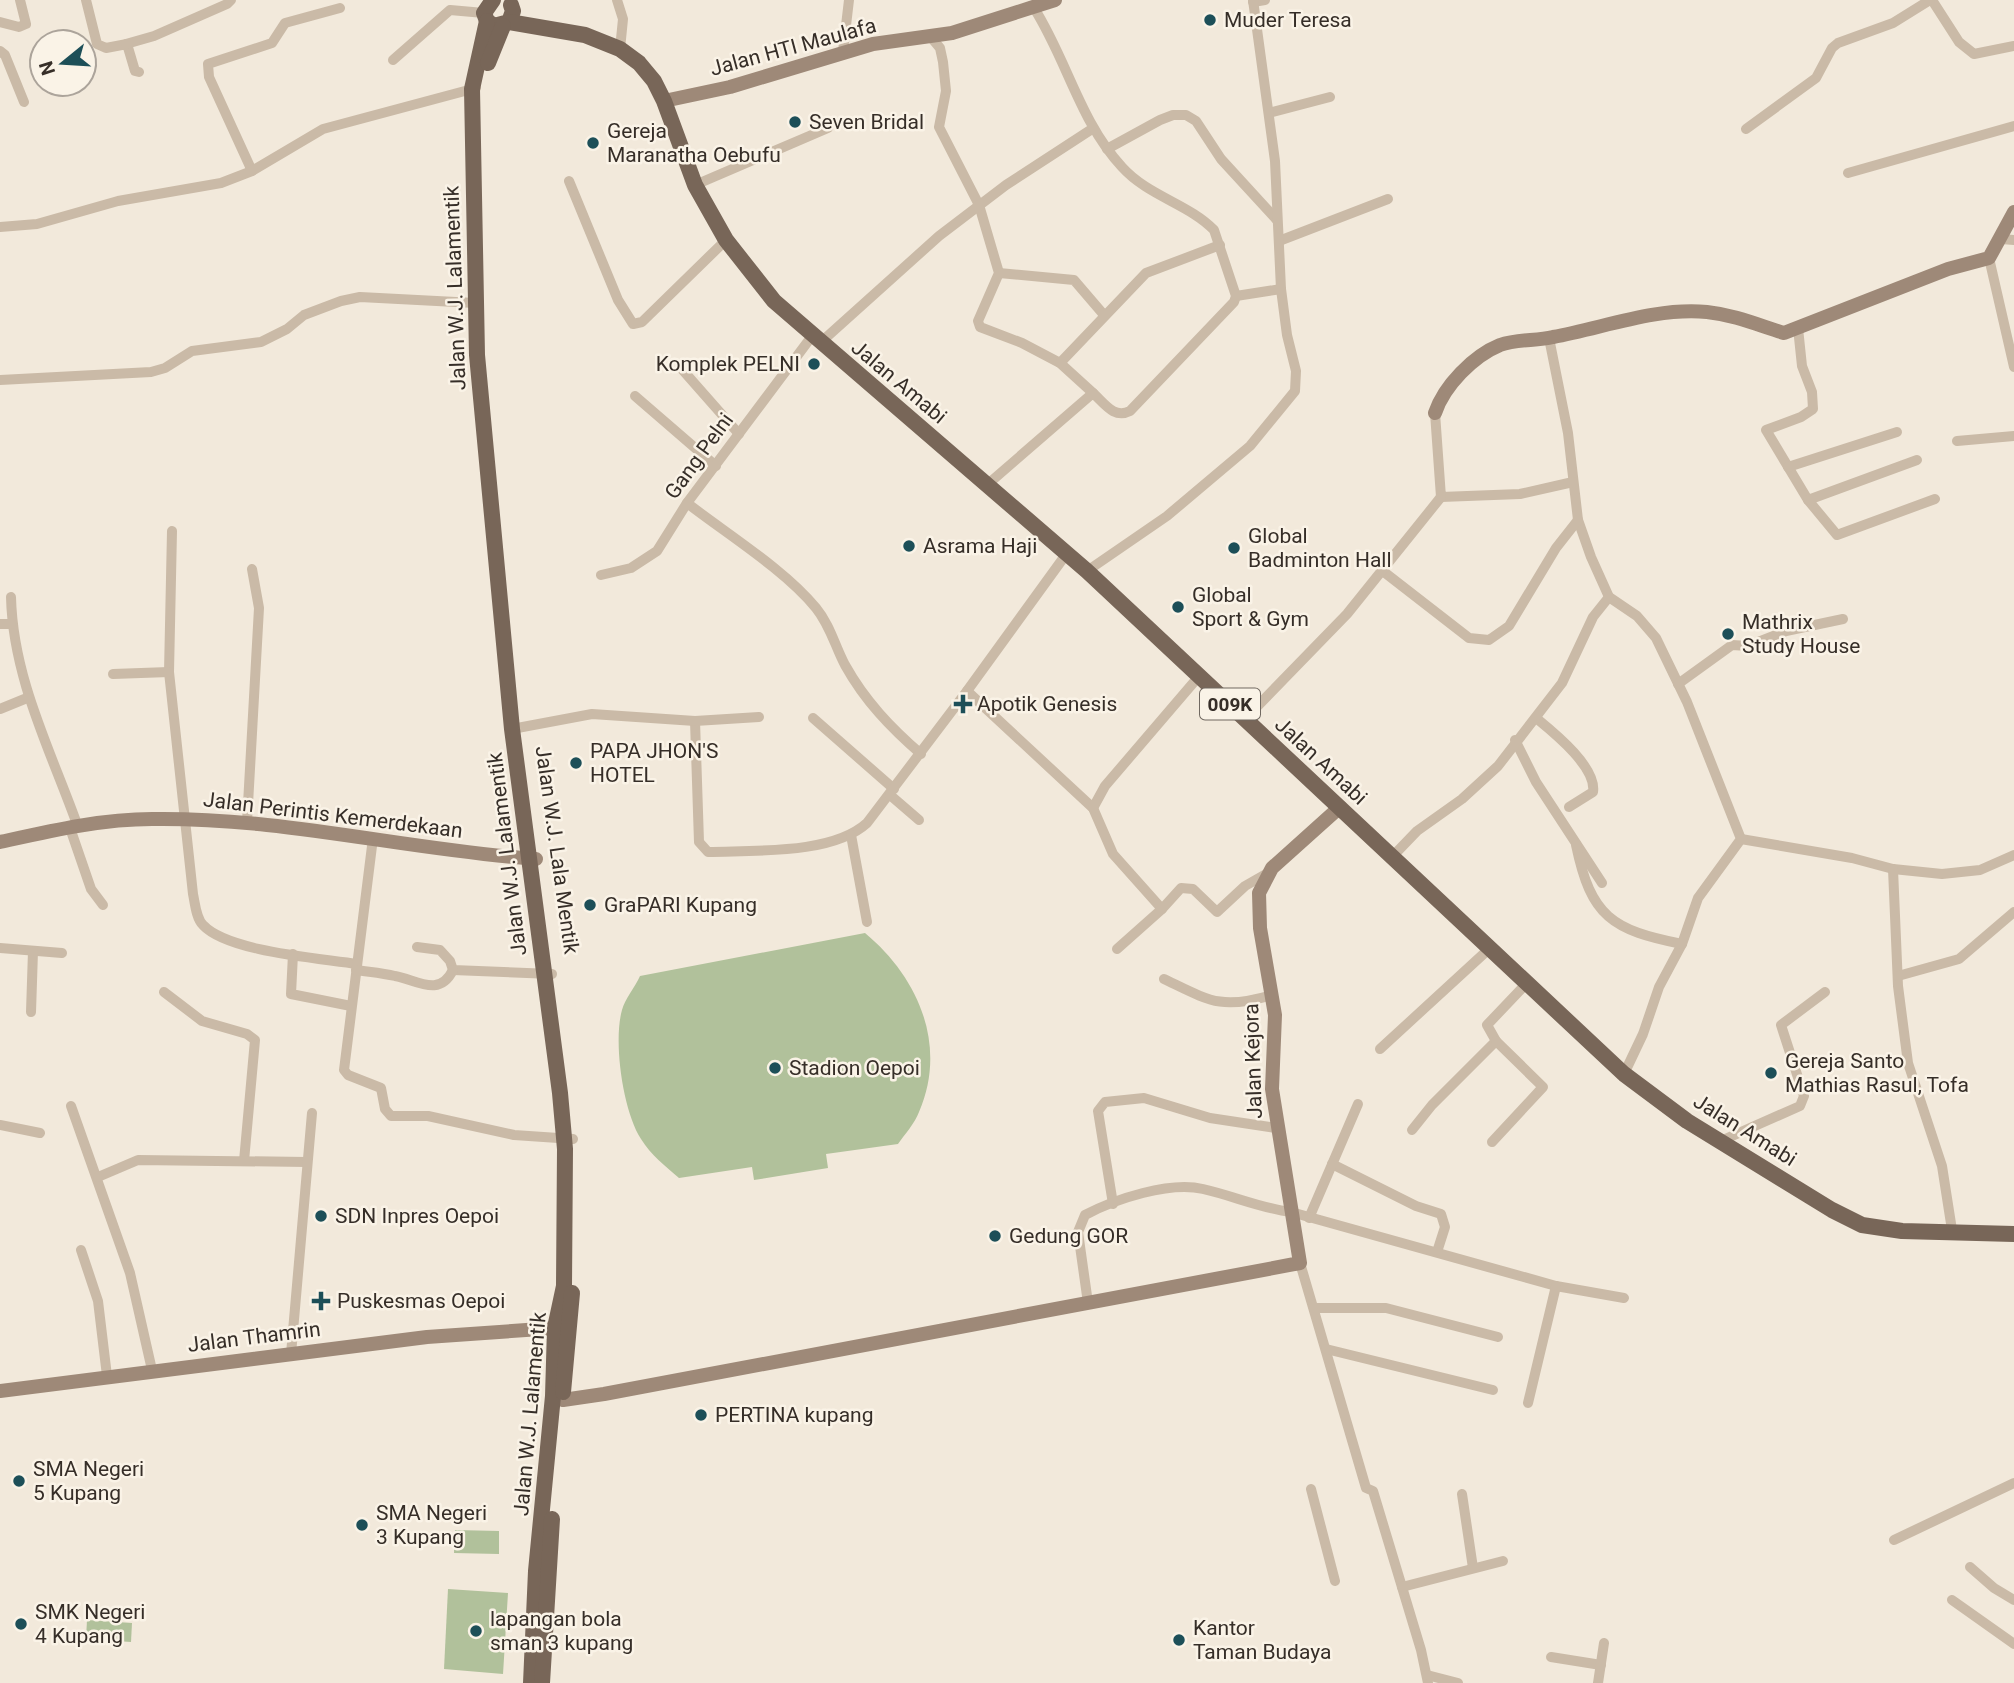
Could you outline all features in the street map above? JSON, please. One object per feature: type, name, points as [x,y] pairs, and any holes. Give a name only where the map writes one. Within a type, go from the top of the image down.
[{"type":"main road","name":"Jalan Amabi","points":[[508,3],[558,29]]},
{"type":"main road","name":"Jalan W.J. Lala Mentik","points":[[508,3],[513,11],[495,42],[476,88],[481,351],[516,729],[568,1139],[575,1236],[561,1329],[542,1683]]},
{"type":"main road","name":"Jalan Amabi","points":[[487,8],[494,26],[506,24],[558,29],[592,37],[639,62],[654,81],[664,101],[695,185],[726,240],[759,285],[816,340],[988,484],[1200,674],[1624,1074],[1687,1121],[1723,1140],[1832,1210],[1862,1225],[1902,1231],[1952,1230],[2013,1234]]},
{"type":"main road","name":"Jalan W.J. Lalamentik","points":[[487,8],[476,88],[475,303],[492,536],[516,729]]},
{"type":"main road","name":"Jalan W.J. Lalamentik","points":[[531,1683],[536,1571],[558,1398]]},
{"type":"street","points":[[0,22],[19,27],[26,24],[20,0]]},
{"type":"street","points":[[86,0],[97,44],[106,48],[176,27],[227,5],[231,0]]},
{"type":"street","points":[[617,0],[624,19],[620,50]]},
{"type":"street","points":[[843,51],[849,0]]},
{"type":"street","name":"Jalan HTI Maulafa","points":[[664,101],[730,87],[843,51],[952,33],[1055,0]]},
{"type":"street","points":[[1087,571],[1138,538],[1206,484],[1250,446],[1292,398],[1296,371],[1287,335],[1281,289],[1269,113],[1253,1],[1265,0]]},
{"type":"street","points":[[1746,129],[1816,78],[1832,48],[1838,43],[1893,23],[1931,0],[1959,42],[1974,54],[2014,47]]},
{"type":"street","points":[[252,171],[209,77],[208,64],[272,43],[285,23],[340,8]]},
{"type":"street","points":[[393,60],[450,10],[487,8]]},
{"type":"street","points":[[930,36],[940,48],[946,91],[939,127],[979,205],[999,273],[978,321],[980,327],[1022,343],[1060,363],[1115,413],[1122,415],[1130,411],[1234,302],[1236,296],[1217,234],[1208,224],[1148,190],[1122,168],[1092,129],[1048,29],[1034,8]]},
{"type":"street","points":[[126,44],[135,71],[139,72]]},
{"type":"street","points":[[0,51],[5,55],[24,102]]},
{"type":"street","points":[[0,227],[37,224],[118,201],[221,183],[252,171],[323,129],[476,88]]},
{"type":"street","points":[[1269,113],[1330,97]]},
{"type":"street","points":[[1107,149],[1160,120],[1186,115],[1196,121],[1220,159],[1276,219]]},
{"type":"street","points":[[1848,173],[2014,126]]},
{"type":"street","points":[[695,185],[828,128]]},
{"type":"street","name":"Gang Pelni","points":[[600,575],[646,561],[657,551],[687,503],[738,434],[816,340],[979,205],[1092,129]]},
{"type":"street","points":[[569,181],[618,300],[633,324],[642,322],[726,240]]},
{"type":"street","points":[[1279,241],[1388,199]]},
{"type":"street","points":[[1441,497],[1435,413],[1440,398],[1475,359],[1501,345],[1549,338],[1641,318],[1704,312],[1747,319],[1784,333],[1948,269],[1989,258],[2008,239],[2014,212]]},
{"type":"street","points":[[1060,363],[1146,273],[1220,245]]},
{"type":"street","points":[[1989,258],[2014,366]]},
{"type":"street","points":[[999,273],[1074,280],[1104,315]]},
{"type":"street","points":[[1236,296],[1281,289]]},
{"type":"street","points":[[0,380],[151,372],[165,368],[192,351],[261,342],[327,305],[360,297],[475,303]]},
{"type":"street","points":[[1798,328],[1802,366],[1812,393],[1813,408],[1801,417],[1766,430],[1808,500],[1838,535],[1935,499]]},
{"type":"street","points":[[1549,338],[1568,433],[1578,520],[1609,597],[1649,629],[1678,684],[1741,839]]},
{"type":"street","points":[[680,367],[738,434]]},
{"type":"street","points":[[988,484],[1093,393]]},
{"type":"street","points":[[635,396],[716,466]]},
{"type":"street","points":[[1788,467],[1897,432]]},
{"type":"street","points":[[1957,442],[2014,436]]},
{"type":"street","points":[[1808,500],[1917,460]]},
{"type":"street","points":[[1245,719],[1384,572],[1413,528],[1441,497],[1520,494],[1573,482]]},
{"type":"street","points":[[687,503],[788,580],[810,601],[825,621],[845,665],[877,714],[921,754]]},
{"type":"street","points":[[1384,572],[1469,638],[1489,640],[1509,626],[1556,548],[1578,520]]},
{"type":"street","points":[[172,531],[169,672],[193,894],[203,925],[248,946],[357,967],[429,987],[442,984],[453,970]]},
{"type":"street","points":[[695,721],[699,842],[703,848],[708,852],[781,848],[839,841],[867,823],[892,792],[1067,553]]},
{"type":"street","points":[[247,822],[260,608],[252,569]]},
{"type":"street","points":[[10,597],[6,624],[27,698],[44,733],[91,889],[103,905]]},
{"type":"street","points":[[1392,857],[1417,831],[1462,799],[1498,766],[1515,740],[1562,684],[1592,617],[1609,597]]},
{"type":"street","points":[[1678,684],[1732,645],[1748,646],[1786,631],[1843,619]]},
{"type":"street","points":[[113,674],[169,672]]},
{"type":"street","points":[[1093,807],[1105,786],[1200,674]]},
{"type":"street","points":[[967,691],[1093,807],[1113,854],[1162,909]]},
{"type":"street","points":[[0,709],[27,698]]},
{"type":"street","points":[[516,729],[592,714],[695,721],[759,718]]},
{"type":"street","points":[[813,718],[919,820]]},
{"type":"street","points":[[1536,718],[1579,759],[1593,783],[1592,792],[1569,807]]},
{"type":"street","points":[[1515,740],[1536,782],[1602,883]]},
{"type":"street","points":[[1117,949],[1184,887],[1192,889],[1217,912],[1245,886],[1266,874],[1340,807]]},
{"type":"street","name":"Jalan Perintis Kemerdekaan","points":[[0,842],[74,828],[150,819],[186,819],[247,822],[373,838],[532,851]]},
{"type":"street","points":[[851,835],[867,922]]},
{"type":"street","points":[[373,838],[344,1070],[348,1075],[381,1088],[385,1109],[391,1116],[428,1116],[514,1135],[568,1139]]},
{"type":"street","points":[[1741,839],[1852,858],[1893,869],[1960,873],[1980,870],[2014,855]]},
{"type":"street","points":[[1624,1074],[1643,1034],[1659,988],[1682,944],[1698,898],[1741,839]]},
{"type":"street","points":[[1576,841],[1584,881],[1604,915],[1660,941],[1682,944]]},
{"type":"street","points":[[1893,869],[1898,976],[1908,1063],[1941,1166],[1952,1230]]},
{"type":"street","name":"Jalan Kejora","points":[[1266,874],[1258,905],[1275,1015],[1272,1089],[1276,1128],[1300,1263]]},
{"type":"street","points":[[1898,976],[1959,959],[2014,912]]},
{"type":"street","points":[[417,947],[440,950],[450,961],[453,970]]},
{"type":"street","points":[[0,948],[62,953]]},
{"type":"street","points":[[1380,1049],[1490,948]]},
{"type":"street","points":[[31,1012],[33,951]]},
{"type":"street","points":[[293,954],[291,994],[351,1006]]},
{"type":"street","points":[[453,970],[547,974]]},
{"type":"street","points":[[1164,979],[1201,998],[1223,1003],[1241,1004],[1272,995]]},
{"type":"street","points":[[1492,1142],[1543,1087],[1496,1041],[1487,1025],[1527,983]]},
{"type":"street","points":[[164,992],[202,1021],[247,1034],[256,1046],[244,1161]]},
{"type":"street","points":[[1723,1140],[1800,1106],[1804,1096],[1781,1025],[1825,992]]},
{"type":"street","points":[[1412,1130],[1432,1105],[1496,1041]]},
{"type":"street","points":[[1113,1204],[1098,1111],[1105,1102],[1143,1098],[1210,1118],[1276,1128]]},
{"type":"street","points":[[1310,1218],[1358,1104]]},
{"type":"street","points":[[71,1106],[130,1272],[152,1370]]},
{"type":"street","points":[[291,1354],[312,1114]]},
{"type":"street","points":[[0,1125],[40,1133]]},
{"type":"street","points":[[98,1177],[138,1160],[307,1163]]},
{"type":"street","points":[[1332,1164],[1416,1206],[1441,1214],[1445,1227],[1437,1252]]},
{"type":"street","points":[[1088,1303],[1078,1226],[1085,1215],[1178,1185],[1203,1189],[1253,1206],[1292,1212],[1556,1286],[1624,1298]]},
{"type":"street","points":[[81,1250],[98,1301],[107,1376]]},
{"type":"street","points":[[558,1398],[1300,1263],[1366,1488],[1373,1491],[1427,1679],[1458,1683]]},
{"type":"street","points":[[1528,1403],[1556,1286]]},
{"type":"street","points":[[1314,1308],[1387,1308],[1498,1337]]},
{"type":"street","name":"Jalan Thamrin","points":[[0,1391],[427,1337],[561,1329]]},
{"type":"street","points":[[1326,1349],[1493,1390]]},
{"type":"street","points":[[1894,1540],[2014,1483]]},
{"type":"street","points":[[1311,1489],[1335,1581]]},
{"type":"street","points":[[1462,1494],[1473,1569]]},
{"type":"street","points":[[1402,1587],[1503,1561]]},
{"type":"street","points":[[1970,1567],[1994,1588],[2014,1600]]},
{"type":"street","points":[[1952,1600],[2014,1644]]},
{"type":"street","points":[[1598,1683],[1604,1643]]},
{"type":"street","points":[[1551,1657],[1601,1665]]},
{"type":"green space","name":"Stadion Oepoi","points":[[865,933],[900,970],[913,991],[929,1038],[927,1087],[917,1116],[898,1144],[826,1154],[828,1168],[754,1180],[752,1167],[679,1178],[641,1139],[629,1112],[621,1076],[619,1024],[623,1006],[640,976]]},
{"type":"green space","points":[[455,1530],[499,1531],[499,1554],[454,1553]]},
{"type":"green space","name":"lapangan bola sman 3 kupang","points":[[448,1589],[508,1593],[503,1674],[444,1669]]},
{"type":"green space","points":[[87,1620],[132,1623],[131,1642],[86,1639]]},
{"type":"place","name":"Muder Teresa","points":[[1210,20]]},
{"type":"place","name":"Seven Bridal","points":[[795,122]]},
{"type":"place","name":"Gereja Maranatha Oebufu","points":[[593,143]]},
{"type":"place","name":"Komplek PELNI","points":[[814,364]]},
{"type":"place","name":"Asrama Haji","points":[[909,546]]},
{"type":"place","name":"Global Badminton Hall","points":[[1234,548]]},
{"type":"place","name":"Global Sport & Gym","points":[[1178,607]]},
{"type":"place","name":"Mathrix Study House","points":[[1728,634]]},
{"type":"place","name":"Apotik Genesis","points":[[963,704]]},
{"type":"place","name":"PAPA JHON'S HOTEL","points":[[576,763]]},
{"type":"place","name":"GraPARI Kupang","points":[[590,905]]},
{"type":"place","name":"Stadion Oepoi","points":[[775,1068]]},
{"type":"place","name":"Gereja Santo Mathias Rasul, Tofa","points":[[1771,1073]]},
{"type":"place","name":"SDN Inpres Oepoi","points":[[321,1216]]},
{"type":"place","name":"Gedung GOR","points":[[995,1236]]},
{"type":"place","name":"Puskesmas Oepoi","points":[[321,1301]]},
{"type":"place","name":"PERTINA kupang","points":[[701,1415]]},
{"type":"place","name":"SMA Negeri 5 Kupang","points":[[19,1481]]},
{"type":"place","name":"SMA Negeri 3 Kupang","points":[[362,1525]]},
{"type":"place","name":"SMK Negeri 4 Kupang","points":[[21,1624]]},
{"type":"place","name":"lapangan bola sman 3 kupang","points":[[476,1631]]},
{"type":"place","name":"Kantor Taman Budaya","points":[[1179,1640]]}]
